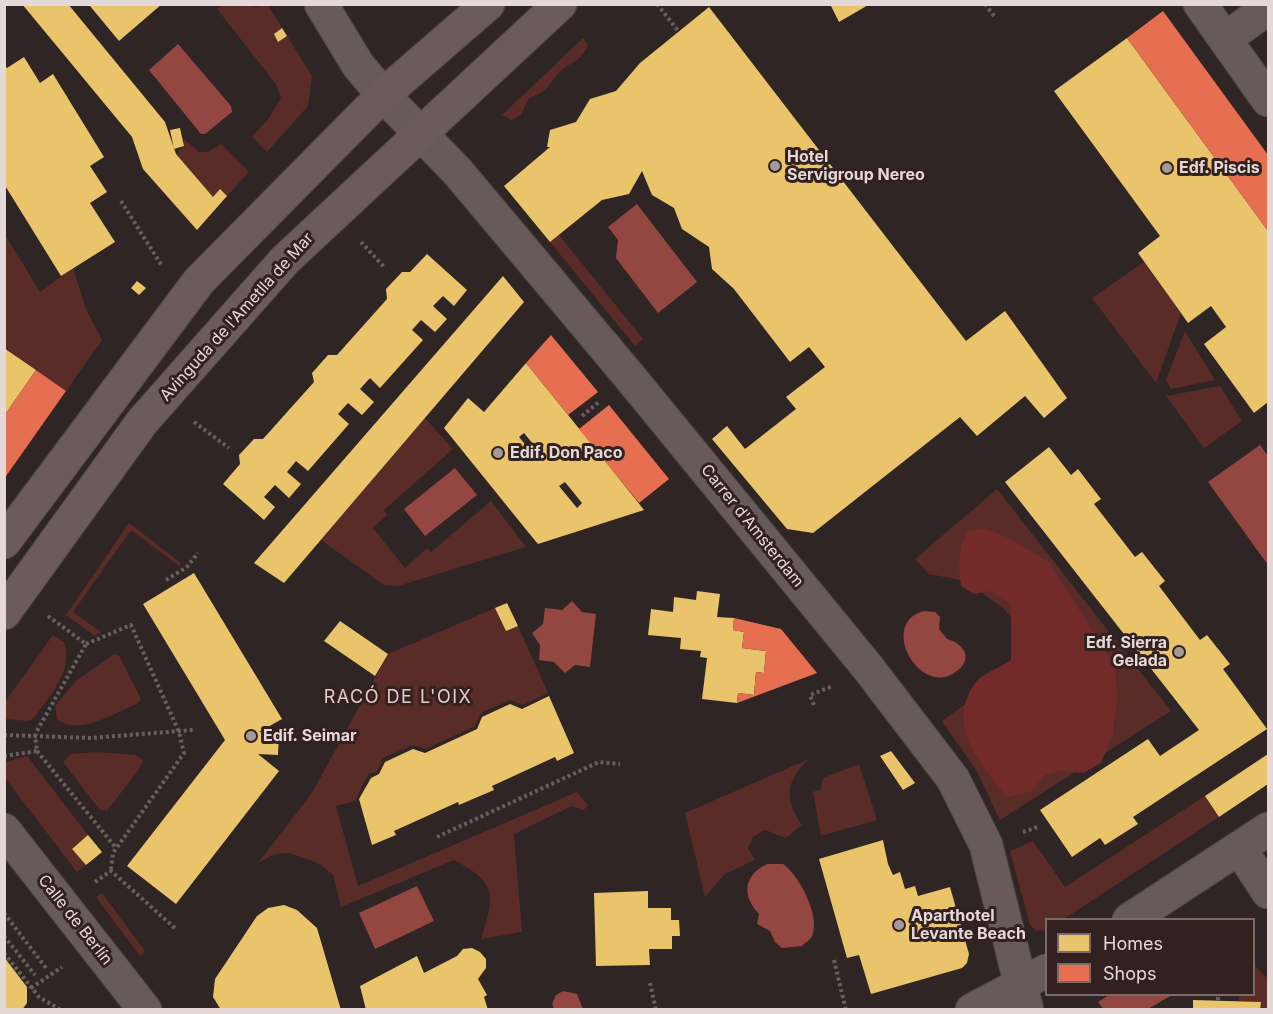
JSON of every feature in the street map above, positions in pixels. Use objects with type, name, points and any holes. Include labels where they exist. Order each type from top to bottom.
[{"type":"street","name":"Carrer d'Amsterdam","points":[[321,4],[358,65],[383,95],[457,171],[629,376],[869,669],[953,779],[986,845],[1032,989]]},
{"type":"street","points":[[4,542],[187,296],[209,270],[383,95],[488,4]]},
{"type":"street","name":"Avinguda de l'Ametlla de Mar","points":[[4,613],[142,422],[285,260],[419,133],[561,4]]},
{"type":"street","points":[[1200,4],[1269,100]]},
{"type":"street","points":[[1225,39],[1269,8]]},
{"type":"street","points":[[1132,918],[1269,829]]},
{"type":"street","name":"Calle de Berlín","points":[[4,830],[145,1010]]},
{"type":"street","points":[[1240,849],[1269,892]]},
{"type":"street","points":[[972,1010],[1032,989]]},
{"type":"path","points":[[657,4],[679,32]]},
{"type":"path","points":[[985,4],[994,16]]},
{"type":"path","points":[[122,201],[163,268],[187,296]]},
{"type":"path","points":[[166,580],[187,567],[198,553]]},
{"type":"path","points":[[59,624],[86,644]]},
{"type":"path","points":[[111,869],[112,853],[116,848],[184,753],[178,732],[131,625],[86,644],[35,736],[37,751],[116,848]]},
{"type":"path","points":[[4,735],[91,738],[193,730]]},
{"type":"path","points":[[4,756],[37,751]]},
{"type":"path","points":[[437,837],[599,762],[620,764]]},
{"type":"path","points":[[93,882],[111,872],[177,930]]},
{"type":"path","points":[[4,913],[46,968]]},
{"type":"path","points":[[4,936],[35,975]]},
{"type":"path","points":[[4,953],[39,997],[61,1010]]},
{"type":"path","points":[[834,960],[846,1010]]},
{"type":"path","points":[[650,983],[656,1010]]},
{"type":"shaded area","points":[[222,5],[252,5],[254,7],[268,5],[282,28],[274,34],[278,41],[287,36],[312,76],[308,106],[267,152],[252,137],[269,118],[281,98],[276,84],[217,9]]},
{"type":"shaded area","points":[[583,38],[588,45],[581,56],[562,70],[543,91],[529,98],[521,115],[512,120],[502,115]]},
{"type":"shaded area","points":[[178,44],[231,106],[232,112],[205,134],[201,134],[149,70]]},
{"type":"shaded area","points":[[183,138],[199,152],[208,152],[221,144],[249,172],[227,196],[220,190],[213,197],[176,154],[184,146]]},
{"type":"shaded area","points":[[637,204],[697,282],[658,313],[616,258],[618,240],[608,227]]},
{"type":"shaded area","points":[[4,233],[40,292],[73,268],[86,309],[102,340],[66,391],[5,348]]},
{"type":"shaded area","points":[[559,235],[643,339],[635,346],[550,242]]},
{"type":"shaded area","points":[[1144,262],[1181,313],[1156,383],[1092,298]]},
{"type":"shaded area","points":[[1185,331],[1215,380],[1171,389],[1166,380]]},
{"type":"shaded area","points":[[1220,386],[1242,421],[1204,448],[1166,396]]},
{"type":"shaded area","points":[[425,418],[453,449],[384,510],[387,515],[373,528],[405,568],[427,548],[431,552],[491,501],[526,547],[398,586],[384,585],[321,540]]},
{"type":"shaded area","points":[[1260,445],[1268,456],[1268,565],[1208,482]]},
{"type":"shaded area","points":[[455,468],[477,495],[425,536],[404,509]]},
{"type":"shaded area","points":[[997,489],[1171,711],[1000,820],[976,770],[942,721],[1021,664],[1021,630],[1004,609],[966,581],[929,574],[915,559]]},
{"type":"shaded area","points":[[129,523],[181,563],[179,566],[131,530],[73,612],[101,632],[95,636],[66,615]]},
{"type":"shaded area","points":[[984,528],[1009,538],[1049,562],[1115,667],[1117,697],[1113,733],[1101,763],[1083,773],[1059,771],[1045,775],[1030,792],[1007,797],[977,757],[969,743],[965,728],[964,713],[967,698],[976,682],[1011,660],[1011,604],[990,591],[974,594],[961,586],[959,571],[964,538],[967,531]]},
{"type":"shaded area","points":[[572,601],[582,612],[596,614],[590,667],[575,665],[565,673],[554,662],[539,660],[540,645],[532,633],[543,624],[545,608],[562,610]]},
{"type":"shaded area","points":[[495,608],[506,631],[518,626],[548,693],[523,705],[510,700],[481,713],[475,726],[426,749],[413,745],[383,758],[377,772],[368,774],[355,801],[336,806],[358,886],[577,792],[588,805],[584,810],[572,806],[514,834],[522,932],[481,939],[489,911],[489,891],[478,875],[454,860],[341,907],[333,875],[320,864],[290,853],[275,854],[258,863],[312,793],[388,654]]},
{"type":"shaded area","points":[[924,611],[935,612],[940,617],[939,629],[947,639],[962,647],[966,656],[957,671],[943,677],[930,676],[918,668],[909,656],[904,643],[904,630],[910,618]]},
{"type":"shaded area","points":[[53,635],[64,642],[66,652],[66,663],[59,682],[34,718],[28,721],[5,719],[5,702]]},
{"type":"shaded area","points":[[114,654],[119,656],[141,699],[137,704],[85,725],[75,726],[57,719],[55,706],[76,681]]},
{"type":"shaded area","points":[[96,752],[136,755],[143,760],[140,768],[107,811],[99,809],[63,762],[71,754]]},
{"type":"shaded area","points":[[27,756],[88,835],[72,849],[86,865],[77,872],[5,778],[5,762]]},
{"type":"shaded area","points":[[809,759],[795,775],[790,790],[792,807],[802,825],[786,838],[765,830],[753,837],[748,848],[755,860],[725,874],[705,897],[685,813]]},
{"type":"shaded area","points":[[859,764],[877,820],[821,836],[813,792],[821,789],[823,778]]},
{"type":"shaded area","points":[[1205,796],[1219,817],[1066,918],[1045,918],[1045,930],[1037,931],[1030,925],[1010,851],[1033,841],[1065,887]]},
{"type":"shaded area","points":[[767,864],[783,864],[796,877],[807,897],[814,918],[814,928],[811,937],[802,946],[782,948],[775,942],[770,931],[757,924],[759,914],[749,900],[748,886],[754,874]]},
{"type":"shaded area","points":[[417,886],[434,921],[375,949],[359,913]]},
{"type":"shaded area","points":[[102,893],[145,951],[140,956],[96,897]]},
{"type":"shaded area","points":[[1255,966],[1268,979],[1268,1009],[1260,1009],[1260,1002],[1239,1001],[1239,996],[1255,996]]},
{"type":"shaded area","points":[[563,991],[577,994],[583,1009],[554,1009],[552,1004],[556,995]]},
{"type":"shaded area","points":[[1107,996],[1170,996],[1148,1009],[1103,1009],[1098,1002]]},
{"type":"building: Homes","points":[[22,4],[68,4],[165,122],[176,154],[213,197],[220,189],[227,196],[197,230],[143,169],[132,137]]},
{"type":"building: Homes","points":[[92,4],[162,4],[119,41],[90,6]]},
{"type":"building: Homes","points":[[830,4],[870,4],[839,22]]},
{"type":"building: Homes","points":[[709,7],[966,341],[1005,311],[1067,398],[1044,418],[1025,396],[977,436],[960,417],[813,533],[787,529],[712,439],[727,426],[745,449],[796,409],[786,397],[825,367],[809,347],[790,362],[734,289],[712,269],[709,247],[682,229],[674,208],[652,195],[642,171],[629,194],[602,200],[550,242],[504,186],[550,147],[547,147],[550,130],[576,122],[590,99],[616,91],[640,63]]},
{"type":"building: Homes","points":[[282,28],[287,36],[278,42],[274,34]]},
{"type":"building: Homes","name":"Edf. Piscis","points":[[1127,38],[1268,231],[1268,402],[1254,413],[1204,344],[1226,327],[1211,306],[1188,323],[1138,253],[1160,236],[1054,91]]},
{"type":"building: Homes","points":[[24,57],[40,83],[53,74],[104,157],[90,166],[107,192],[90,203],[115,242],[61,276],[4,184],[4,64],[7,68]]},
{"type":"building: Homes","points":[[180,128],[184,146],[174,149],[170,130]]},
{"type":"building: Homes","points":[[427,254],[467,290],[454,306],[443,296],[433,306],[447,319],[435,332],[421,320],[412,330],[423,340],[380,388],[370,378],[360,389],[374,402],[362,415],[348,403],[338,414],[349,424],[308,471],[296,461],[287,472],[301,484],[289,498],[275,485],[264,497],[275,507],[264,520],[223,484],[240,464],[239,455],[254,439],[263,439],[314,382],[312,373],[328,355],[337,355],[387,299],[386,289],[402,272],[410,272]]},
{"type":"building: Homes","points":[[503,276],[524,302],[284,583],[254,563]]},
{"type":"building: Homes","points":[[137,281],[146,288],[139,295],[131,288]]},
{"type":"building: Homes","points":[[4,348],[36,370],[4,416]]},
{"type":"building: Homes","name":"Edif. Don Paco","points":[[526,363],[644,510],[538,544],[444,428],[468,398],[484,412]],"holes":[[[524,433],[542,455],[537,459],[519,437]],[[565,482],[582,503],[577,508],[559,486]]]},
{"type":"building: Homes","name":"Edf. Sierra Gelada","points":[[1049,447],[1071,475],[1078,469],[1101,499],[1094,504],[1135,557],[1142,552],[1165,581],[1159,586],[1200,640],[1207,635],[1230,664],[1223,669],[1267,729],[1133,817],[1138,824],[1105,845],[1100,838],[1072,857],[1040,810],[1148,739],[1160,756],[1199,730],[1005,482]]},
{"type":"building: Homes","name":"Edif. Seimar","points":[[194,573],[282,719],[259,732],[279,733],[278,755],[258,754],[279,771],[176,904],[127,866],[225,740],[143,604]]},
{"type":"building: Homes","points":[[697,591],[720,594],[717,617],[734,618],[733,630],[744,632],[742,648],[766,651],[764,673],[756,672],[754,695],[738,693],[737,703],[702,699],[707,658],[700,657],[701,651],[680,649],[681,638],[648,635],[651,609],[673,612],[674,597],[696,600]]},
{"type":"building: Homes","points":[[507,603],[518,626],[506,631],[495,608]]},
{"type":"building: Homes","points":[[340,621],[388,654],[375,676],[324,641]]},
{"type":"building: Homes","points":[[549,696],[574,753],[557,761],[555,757],[492,786],[494,790],[459,805],[458,802],[394,831],[396,835],[372,845],[359,799],[371,778],[379,774],[385,762],[413,749],[425,753],[477,729],[482,717],[510,704],[522,709]]},
{"type":"building: Homes","points":[[891,751],[915,783],[903,790],[880,756]]},
{"type":"building: Homes","points":[[1268,754],[1268,784],[1219,817],[1205,796]]},
{"type":"building: Homes","points":[[88,835],[102,852],[86,865],[72,849]]},
{"type":"building: Homes","name":"Aparthotel Levante Beach","points":[[883,840],[888,864],[893,875],[900,872],[905,889],[915,886],[918,896],[950,887],[969,954],[967,963],[962,968],[871,994],[859,955],[847,958],[819,859]]},
{"type":"building: Homes","points":[[648,891],[648,908],[671,908],[671,920],[679,920],[680,936],[672,936],[672,949],[649,949],[650,965],[596,966],[594,893]]},
{"type":"building: Homes","points":[[284,905],[297,910],[317,928],[341,1010],[221,1010],[213,997],[215,979],[257,916],[268,908]]},
{"type":"building: Homes","points":[[472,948],[486,959],[486,968],[478,979],[487,995],[484,997],[488,1010],[366,1010],[360,986],[417,956],[424,973],[457,956],[463,949]]},
{"type":"building: Homes","points":[[4,957],[27,987],[27,1003],[22,1010],[4,1010]]},
{"type":"building: Homes","points":[[1193,1000],[1261,1002],[1260,1010],[1193,1010]]},
{"type":"building: Shops","points":[[1163,11],[1268,155],[1268,231],[1127,38]]},
{"type":"building: Shops","points":[[551,335],[598,392],[568,415],[526,363]]},
{"type":"building: Shops","points":[[36,370],[66,391],[4,479],[4,416]]},
{"type":"building: Shops","points":[[609,405],[669,479],[639,503],[579,429]]},
{"type":"building: Shops","points":[[734,618],[781,629],[817,673],[737,703],[738,693],[754,695],[756,672],[764,673],[766,651],[742,648],[744,632],[733,630]]},
{"type":"place","name":"Hotel Servigroup Nereo","points":[[775,166]]},
{"type":"place","name":"Edf. Piscis","points":[[1167,168]]},
{"type":"place","name":"Edif. Don Paco","points":[[498,453]]},
{"type":"place","name":"Edf. Sierra Gelada","points":[[1179,652]]},
{"type":"place","name":"Edif. Seimar","points":[[251,736]]},
{"type":"place","name":"Aparthotel Levante Beach","points":[[899,925]]},
{"type":"district","name":"RACÓ DE L'OIX","points":[[398,698]]}]
